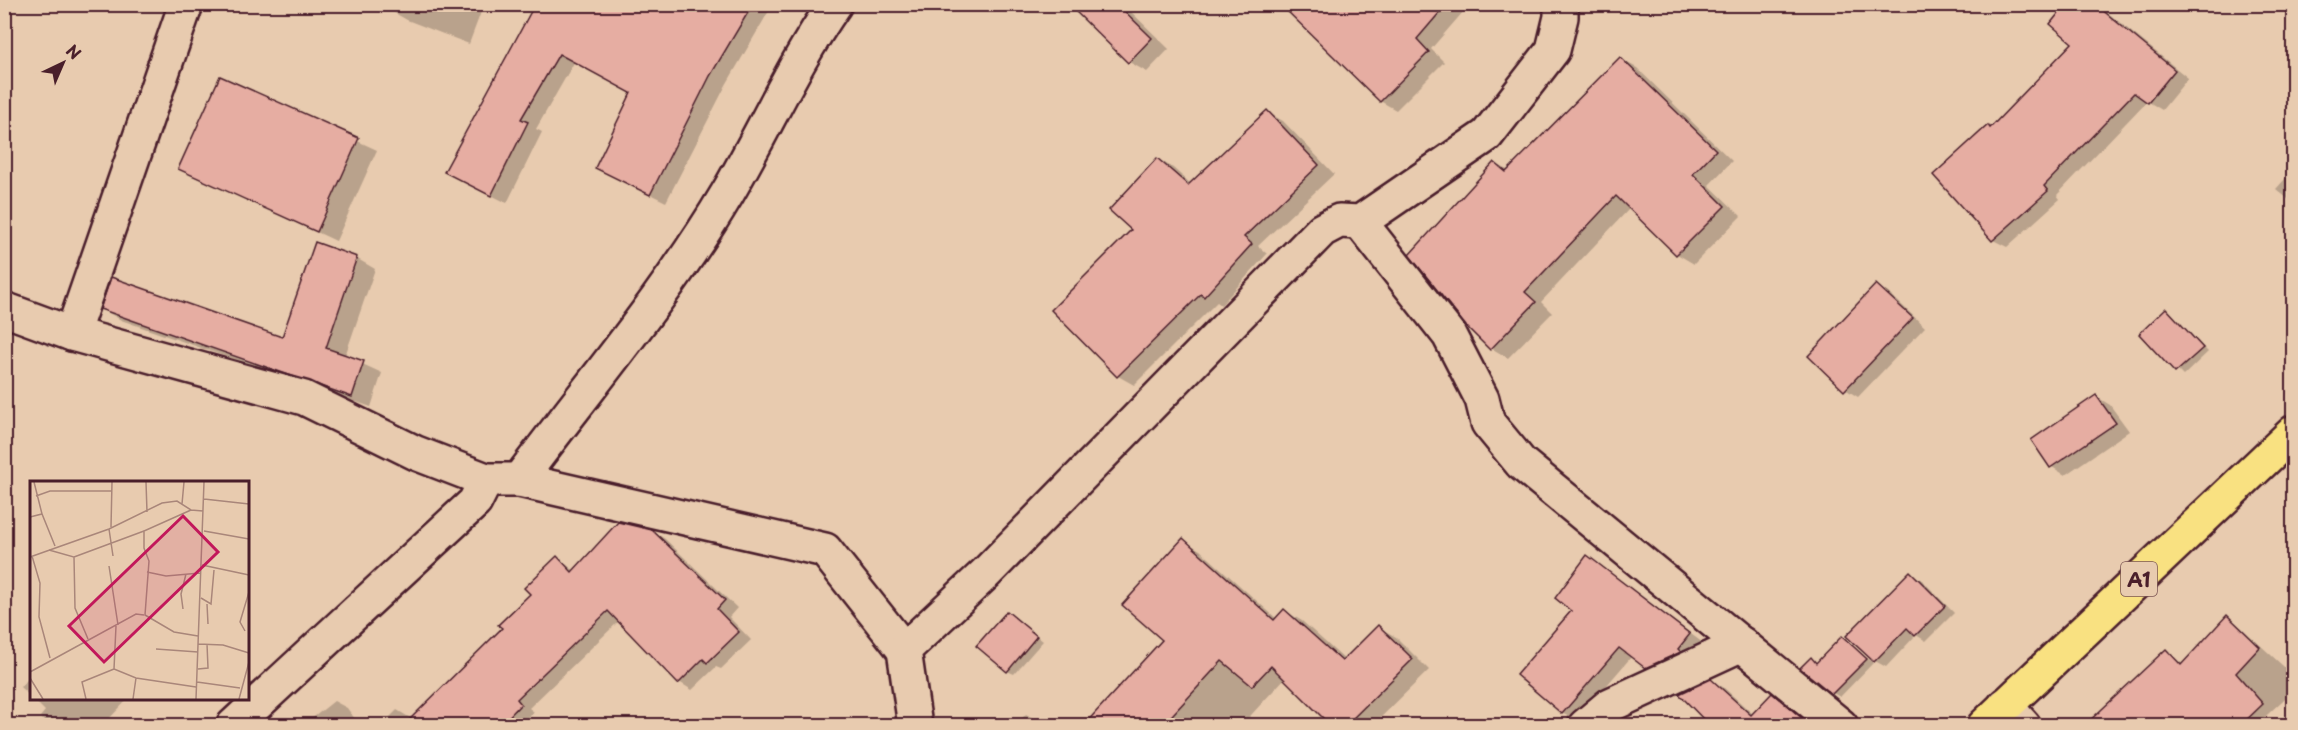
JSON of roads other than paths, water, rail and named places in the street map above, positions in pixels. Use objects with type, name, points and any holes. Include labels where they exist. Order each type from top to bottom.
[{"type":"highway","name":"A1","points":[[2004,719],[2294,432]]},
{"type":"street","points":[[72,334],[186,4]]},
{"type":"street","points":[[519,480],[688,255],[727,193],[812,37],[835,4]]},
{"type":"street","points":[[904,650],[986,573],[1322,230],[1339,221],[1360,222],[1487,135],[1553,50],[1561,17],[1561,4]]},
{"type":"street","points":[[1360,222],[1449,335],[1482,399],[1488,423],[1521,463],[1841,726]]},
{"type":"street","points":[[4,309],[72,334],[304,398],[416,453],[486,480],[519,480],[825,550],[904,650],[915,726]]},
{"type":"street","points":[[234,726],[475,502],[486,480]]},
{"type":"street","points":[[1585,726],[1610,705],[1742,644]]}]
